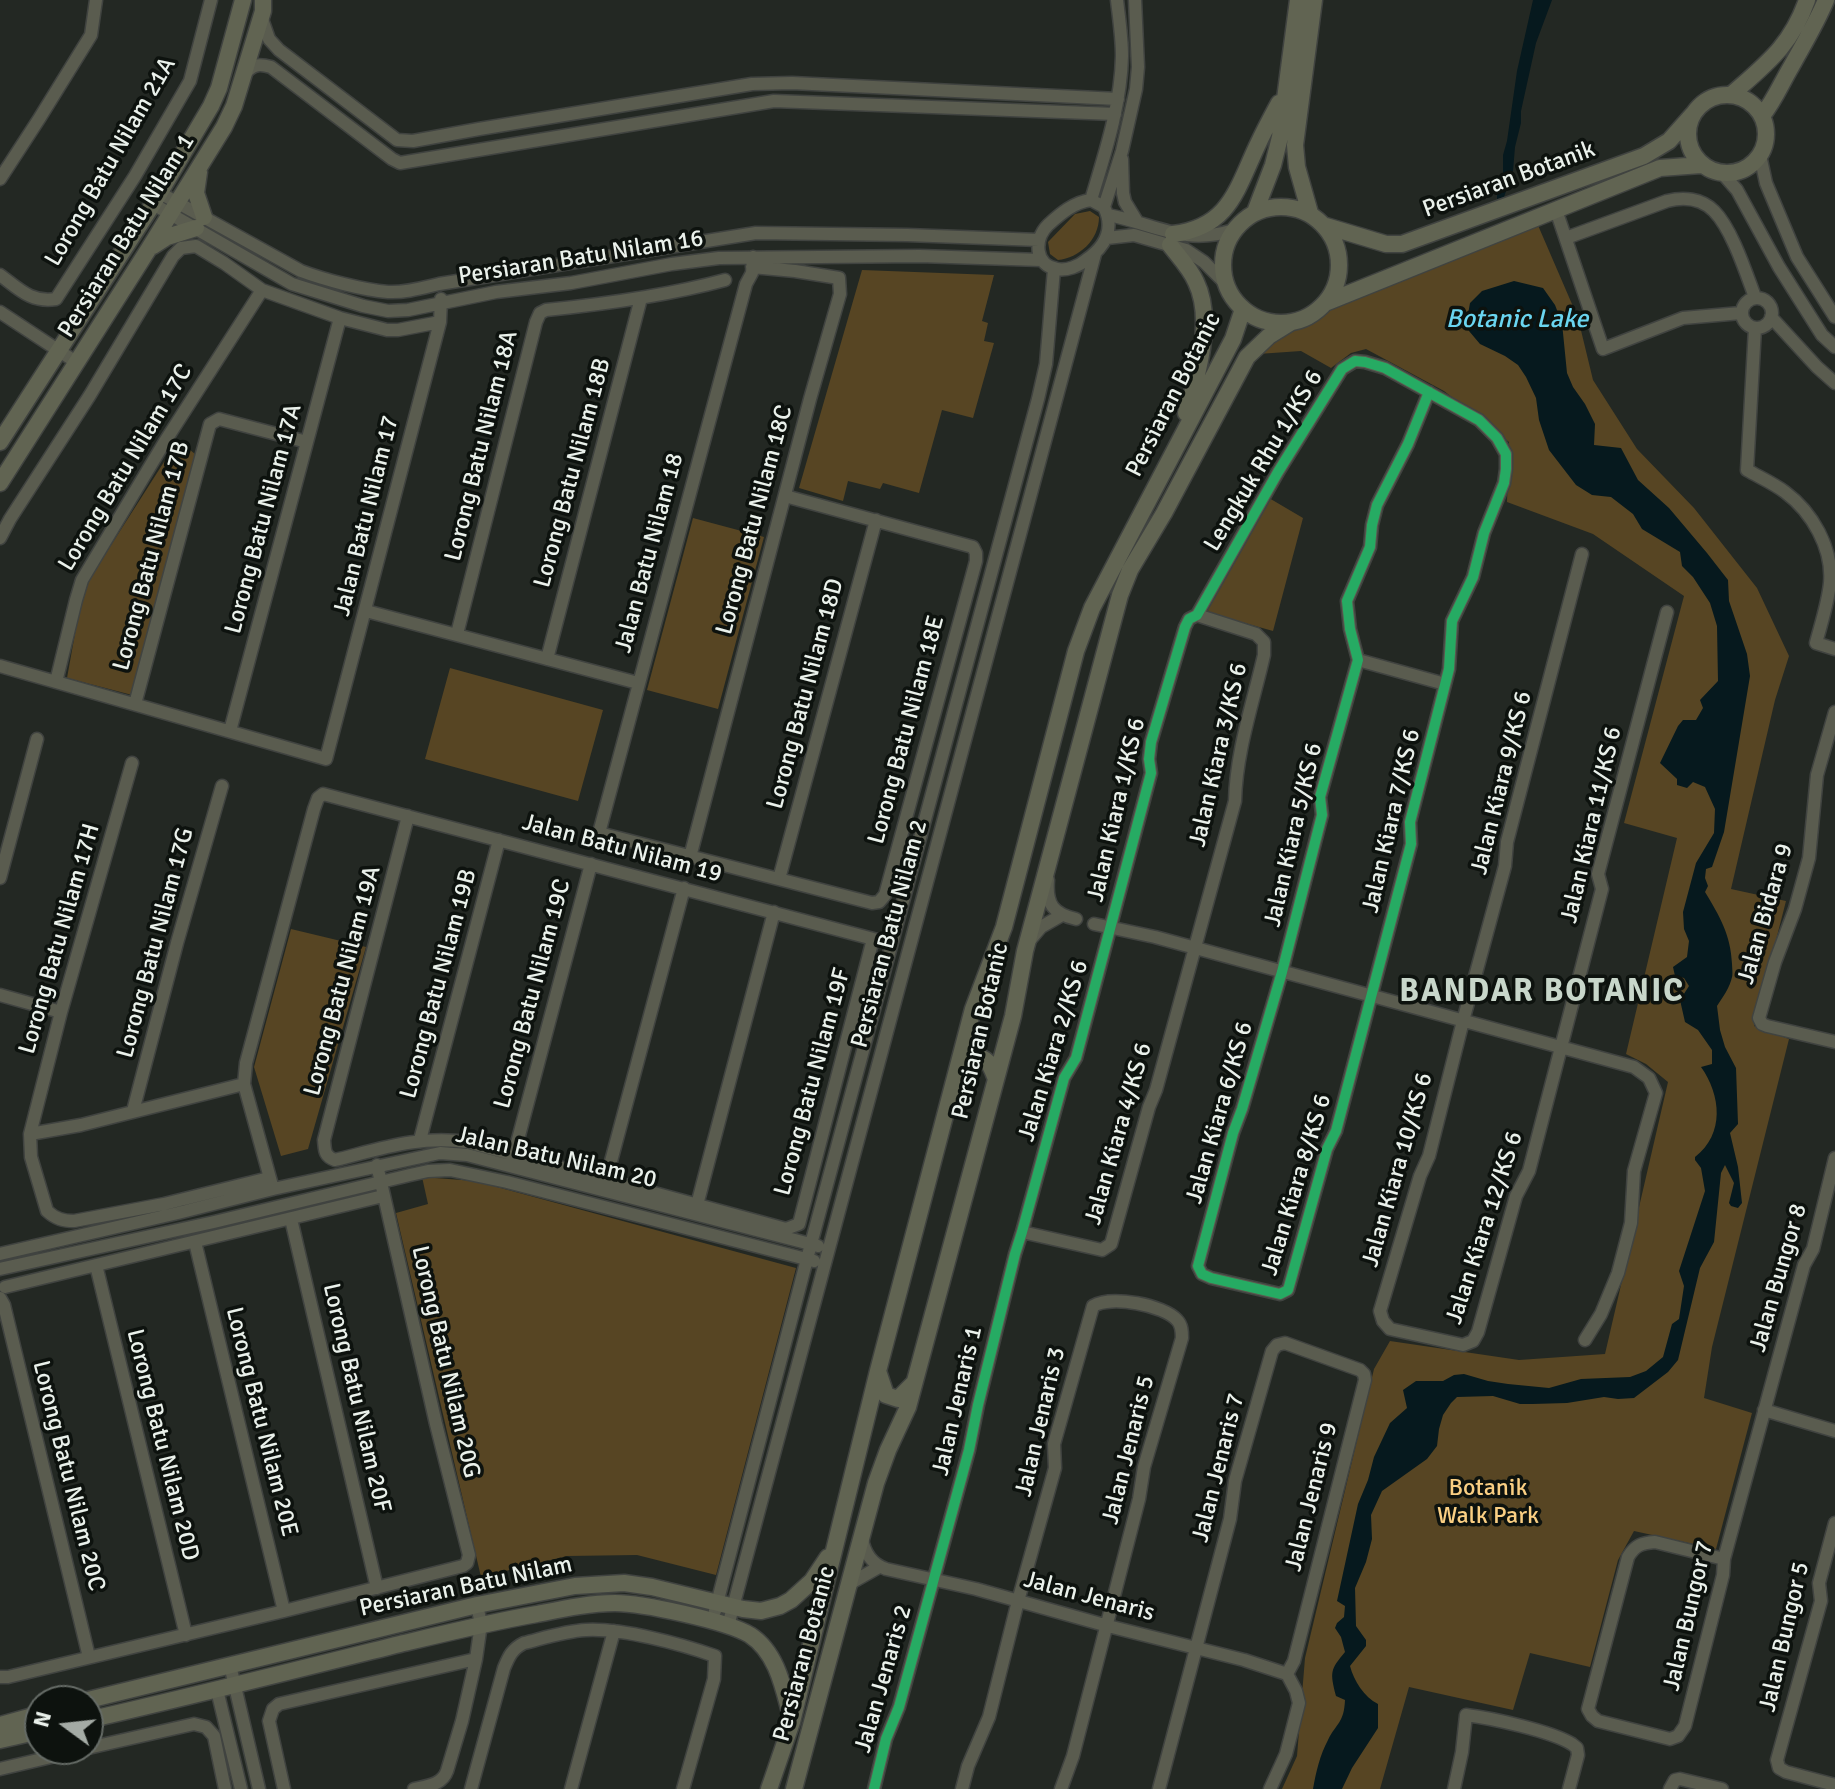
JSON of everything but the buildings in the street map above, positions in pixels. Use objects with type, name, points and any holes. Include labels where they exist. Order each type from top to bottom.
[{"type":"main road","name":"Persiaran Batu Nilam 1","points":[[0,442],[211,106],[219,88],[243,0]]},
{"type":"main road","points":[[1255,212],[1280,137],[1298,0]]},
{"type":"main road","points":[[1310,213],[1297,167],[1295,145],[1314,0]]},
{"type":"main road","points":[[1731,95],[1788,39],[1799,22],[1807,0]]},
{"type":"main road","points":[[1762,116],[1773,102],[1826,0]]},
{"type":"main road","name":"Persiaran Batu Nilam 1","points":[[0,483],[148,250],[234,106],[263,6]]},
{"type":"main road","points":[[1174,448],[1197,372],[1204,308],[1197,284],[1171,240],[1212,221],[1235,195],[1285,93]]},
{"type":"main road","points":[[1720,95],[1743,98],[1754,105],[1765,126],[1766,136],[1760,155],[1738,173],[1723,174],[1701,165],[1689,146],[1687,135],[1693,114],[1700,105],[1720,95]]},
{"type":"main road","name":"Persiaran Botanik","points":[[1326,226],[1386,244],[1402,244],[1644,156],[1669,141],[1693,114]]},
{"type":"main road","name":"Persiaran Botanik","points":[[1325,303],[1660,168],[1701,165]]},
{"type":"main road","points":[[148,250],[167,237],[200,222],[196,193],[199,166]]},
{"type":"main road","points":[[1273,206],[1292,207],[1310,213],[1326,226],[1334,240],[1339,256],[1339,273],[1334,289],[1325,303],[1309,316],[1290,323],[1273,323],[1243,309],[1229,293],[1223,269],[1227,242],[1243,220],[1255,212],[1273,206]]},
{"type":"main road","name":"Persiaran Botanic","points":[[769,1789],[792,1722],[878,1371],[973,1009],[1004,927],[1083,632],[1104,582],[1233,339],[1243,309]]},
{"type":"main road","name":"Persiaran Botanic","points":[[794,1789],[876,1483],[908,1407],[1013,1016],[1025,951],[1120,595],[1130,570],[1247,357],[1269,336],[1290,323]]},
{"type":"main road","points":[[958,1071],[975,1057],[982,1057],[989,1061],[996,1079]]},
{"type":"main road","points":[[878,1371],[886,1395],[892,1398],[898,1399],[914,1382]]},
{"type":"main road","name":"Persiaran Batu Nilam","points":[[104,1696],[477,1605],[575,1586],[624,1583],[761,1611],[791,1600],[812,1581],[835,1546]]},
{"type":"main road","name":"Persiaran Batu Nilam","points":[[104,1716],[481,1624],[565,1608],[616,1603],[652,1608],[749,1634],[766,1650],[781,1682],[792,1722]]},
{"type":"main road","points":[[0,1725],[24,1718]]},
{"type":"main road","points":[[0,1740],[24,1735]]},
{"type":"street","points":[[0,179],[91,35],[96,0]]},
{"type":"street","name":"Lorong Batu Nilam 21A","points":[[0,275],[32,298],[44,301],[56,299],[135,176],[190,81],[211,0]]},
{"type":"street","points":[[1091,200],[1118,99],[1122,54],[1117,0]]},
{"type":"street","points":[[1135,0],[1136,89],[1106,211],[1109,224],[1107,238],[1095,254],[1080,265],[1062,269],[1054,269],[1041,260],[1037,251],[1046,228],[1070,208],[1091,200],[1106,211],[1136,220],[1197,256],[1225,283]]},
{"type":"street","points":[[263,6],[265,31],[279,50],[397,140],[403,141],[752,84],[792,83],[1118,99]]},
{"type":"street","points":[[243,75],[259,63],[271,67],[400,163],[774,101],[1115,114]]},
{"type":"street","points":[[791,101],[792,83]]},
{"type":"street","points":[[971,108],[972,92]]},
{"type":"street","points":[[1081,113],[1096,119],[1105,130],[1108,142]]},
{"type":"street","points":[[1122,151],[1123,193],[1136,220]]},
{"type":"street","points":[[1760,155],[1766,183],[1797,257],[1835,317]]},
{"type":"street","points":[[1723,174],[1737,190],[1779,267],[1822,335],[1835,347]]},
{"type":"street","name":"Persiaran Batu Nilam 16","points":[[156,198],[301,271],[389,292],[756,233],[1039,240]]},
{"type":"street","points":[[1566,238],[1667,201],[1692,199],[1714,210],[1721,220],[1738,251],[1755,297]]},
{"type":"street","points":[[1556,210],[1603,349],[1683,318],[1741,313]]},
{"type":"street","name":"Persiaran Batu Nilam 16","points":[[200,222],[292,284],[388,311],[672,264],[920,256],[1041,260]]},
{"type":"street","points":[[1107,238],[1134,235],[1171,240],[1234,230]]},
{"type":"street","points":[[0,538],[173,256],[181,248],[196,246],[262,290],[340,318],[387,330],[440,322]]},
{"type":"street","name":"Persiaran Batu Nilam 2","points":[[724,1605],[824,1264],[1095,254]]},
{"type":"street","name":"Jalan Batu Nilam 18","points":[[690,857],[599,833],[750,260]]},
{"type":"street","name":"Lorong Batu Nilam 18C","points":[[690,857],[840,294],[839,278],[750,260]]},
{"type":"street","name":"Persiaran Batu Nilam 2","points":[[720,1624],[807,1259],[1046,364],[1054,269]]},
{"type":"street","name":"Lorong Batu Nilam 18A","points":[[457,634],[540,313],[692,289],[725,280]]},
{"type":"street","name":"Jalan Batu Nilam 17","points":[[230,731],[326,759],[440,322],[442,304],[439,284]]},
{"type":"street","name":"Lorong Batu Nilam 17C","points":[[56,682],[82,580],[164,443],[262,290]]},
{"type":"street","points":[[1755,297],[1770,304],[1771,317],[1763,327],[1755,328],[1745,322],[1741,313],[1744,304],[1755,297]]},
{"type":"street","name":"Lorong Batu Nilam 18B","points":[[547,659],[641,298]]},
{"type":"street","points":[[0,312],[76,362]]},
{"type":"street","points":[[1771,317],[1835,383]]},
{"type":"street","name":"Lorong Batu Nilam 17A","points":[[230,731],[340,318]]},
{"type":"street","points":[[1755,328],[1747,470],[1786,493],[1812,519],[1822,536],[1830,580],[1816,643],[1835,649]]},
{"type":"street","name":"Lengkuk Rhu 1/KS 6","points":[[1197,615],[1278,472],[1342,369],[1355,361],[1365,362],[1385,368],[1479,420],[1497,438],[1506,454],[1504,483],[1484,533],[1473,577],[1452,621],[1451,655]]},
{"type":"street","points":[[1429,392],[1408,444],[1377,505],[1370,547],[1347,601],[1358,660],[1445,684]]},
{"type":"street","name":"Lorong Batu Nilam 17B","points":[[135,704],[210,424],[219,419],[307,442]]},
{"type":"street","points":[[785,496],[876,520]]},
{"type":"street","name":"Lorong Batu Nilam 18E","points":[[779,879],[872,903],[879,902],[885,895],[976,561],[973,547],[876,520]]},
{"type":"street","name":"Lorong Batu Nilam 18D","points":[[779,879],[876,520]]},
{"type":"street","points":[[1006,521],[1022,526]]},
{"type":"street","name":"Jalan Kiara 9/KS 6","points":[[1463,1021],[1505,866],[1507,842],[1582,554]]},
{"type":"street","points":[[366,611],[638,683]]},
{"type":"street","name":"Jalan Kiara 11/KS 6","points":[[1560,1047],[1602,889],[1598,874],[1667,612]]},
{"type":"street","name":"Jalan Kiara 1/KS 6","points":[[1111,928],[1151,773],[1151,742],[1185,627],[1189,619],[1197,615]]},
{"type":"street","name":"Jalan Kiara 3/KS 6","points":[[1194,948],[1235,801],[1235,780],[1265,648],[1264,642],[1256,634],[1197,615]]},
{"type":"street","name":"Jalan Kiara 7/KS 6","points":[[1371,996],[1411,844],[1410,822],[1451,655]]},
{"type":"street","name":"Jalan Kiara 5/KS 6","points":[[1282,972],[1322,815],[1320,797],[1358,660]]},
{"type":"street","points":[[0,666],[230,731]]},
{"type":"street","name":"Jalan Bidara 9","points":[[1835,712],[1817,775],[1809,858],[1759,1018],[1767,1026],[1835,1042]]},
{"type":"street","points":[[0,878],[37,739]]},
{"type":"street","name":"Lorong Batu Nilam 17H","points":[[132,763],[61,1012],[30,1134],[31,1157],[47,1211],[64,1221],[74,1221],[271,1183]]},
{"type":"street","name":"Lorong Batu Nilam 17G","points":[[133,1111],[222,786]]},
{"type":"street","name":"Jalan Batu Nilam 19","points":[[244,1084],[246,1063],[283,920],[314,809],[323,794],[909,948]]},
{"type":"street","name":"Lorong Batu Nilam 19A","points":[[408,816],[324,1140],[325,1153],[335,1160],[420,1140]]},
{"type":"street","name":"Lorong Batu Nilam 19B","points":[[420,1140],[499,840]]},
{"type":"street","points":[[690,857],[779,879]]},
{"type":"street","points":[[1049,860],[1047,886],[1050,903],[1062,915],[1076,919]]},
{"type":"street","name":"Lorong Batu Nilam 19C","points":[[507,1182],[591,864]]},
{"type":"street","points":[[606,1180],[684,888]]},
{"type":"street","points":[[420,1140],[456,1140],[512,1160],[606,1180],[697,1205],[774,912]]},
{"type":"street","points":[[1025,951],[1041,927],[1062,915]]},
{"type":"street","points":[[1094,924],[1155,937],[1634,1067],[1649,1078],[1656,1093],[1634,1171],[1631,1223],[1618,1273],[1601,1314],[1585,1340]]},
{"type":"street","name":"Jalan Kiara 2/KS 6","points":[[1022,1232],[1064,1078],[1076,1058],[1111,928]]},
{"type":"street","name":"Lorong Batu Nilam 19F","points":[[697,1205],[786,1229],[799,1224],[873,939]]},
{"type":"street","name":"Jalan Kiara 4/KS 6","points":[[1022,1232],[1102,1250],[1111,1244],[1194,948]]},
{"type":"street","name":"Jalan Kiara 6/KS 6","points":[[1198,1266],[1233,1133],[1282,972]]},
{"type":"street","points":[[0,995],[61,1012]]},
{"type":"street","name":"Jalan Kiara 8/KS 6","points":[[1198,1266],[1202,1274],[1211,1278],[1280,1294],[1288,1290],[1327,1149],[1336,1131],[1371,996]]},
{"type":"street","name":"Jalan Kiara 10/KS 6","points":[[1390,1329],[1380,1311],[1420,1176],[1429,1156],[1463,1021]]},
{"type":"street","name":"Jalan Kiara 12/KS 6","points":[[1390,1329],[1463,1345],[1473,1341],[1516,1196],[1529,1171],[1560,1047]]},
{"type":"street","points":[[30,1134],[81,1125],[244,1084],[271,1183]]},
{"type":"street","name":"Jalan Batu Nilam 20","points":[[0,1254],[178,1213],[271,1183],[440,1153],[512,1160],[828,1249]]},
{"type":"street","name":"Jalan Bungor 8","points":[[1764,1410],[1804,1265],[1813,1249],[1835,1158]]},
{"type":"street","name":"Lorong Batu Nilam 20G","points":[[377,1165],[469,1555],[463,1566],[377,1588]]},
{"type":"street","name":"Jalan Batu Nilam 20","points":[[2,1266],[214,1222],[428,1171],[450,1170],[824,1264]]},
{"type":"street","points":[[3,1297],[96,1265],[383,1196]]},
{"type":"street","name":"Jalan Batu Nilam 20","points":[[178,1213],[187,1217],[214,1211],[214,1222]]},
{"type":"street","name":"Lorong Batu Nilam 20F","points":[[291,1219],[377,1588]]},
{"type":"street","name":"Jalan Jenaris 1","points":[[933,1580],[969,1450],[1022,1232]]},
{"type":"street","name":"Lorong Batu Nilam 20E","points":[[195,1242],[284,1611]]},
{"type":"street","points":[[2,1266],[29,1255],[47,1243]]},
{"type":"street","name":"Lorong Batu Nilam 20D","points":[[96,1265],[186,1635]]},
{"type":"street","name":"Lorong Batu Nilam 20C","points":[[2,1266],[3,1297],[89,1657]]},
{"type":"street","name":"Jalan Jenaris 3","points":[[1018,1601],[1055,1468],[1054,1444],[1093,1306],[1101,1301],[1118,1300],[1146,1305]]},
{"type":"street","name":"Jalan Jenaris 5","points":[[1108,1626],[1144,1467],[1182,1338],[1178,1321],[1146,1305]]},
{"type":"street","name":"Jalan Jenaris 7","points":[[1159,1789],[1230,1519],[1235,1481],[1272,1351],[1277,1345],[1285,1343],[1322,1355]]},
{"type":"street","name":"Jalan Jenaris 9","points":[[1287,1674],[1294,1661],[1365,1380],[1360,1370],[1322,1355]]},
{"type":"street","points":[[1764,1410],[1835,1431]]},
{"type":"street","name":"Jalan Bungor 7","points":[[1724,1559],[1655,1542],[1635,1547],[1628,1557],[1588,1709],[1598,1721],[1670,1739],[1678,1736],[1685,1726],[1723,1575],[1724,1559],[1764,1410]]},
{"type":"street","name":"Jalan Bungor 5","points":[[1835,1523],[1819,1583],[1821,1601],[1777,1760],[1779,1768],[1786,1772],[1835,1785]]},
{"type":"street","points":[[849,1584],[879,1567],[865,1549],[862,1535]]},
{"type":"street","name":"Jalan Jenaris","points":[[879,1567],[1287,1674]]},
{"type":"street","name":"Jalan Jenaris 2","points":[[874,1789],[933,1580]]},
{"type":"street","points":[[0,1677],[377,1588]]},
{"type":"street","points":[[962,1789],[968,1766],[989,1717],[1018,1601]]},
{"type":"street","points":[[414,1789],[444,1779],[462,1721],[476,1659],[481,1624],[477,1605]]},
{"type":"street","points":[[1061,1789],[1108,1626]]},
{"type":"street","points":[[471,1789],[509,1654],[524,1643],[586,1630],[614,1631],[715,1656],[714,1679],[683,1789]]},
{"type":"street","points":[[571,1789],[614,1631]]},
{"type":"street","points":[[284,1789],[269,1721],[273,1709],[279,1704],[476,1659]]},
{"type":"street","points":[[230,1665],[259,1789]]},
{"type":"street","points":[[1270,1789],[1286,1754],[1299,1703],[1287,1674]]},
{"type":"street","points":[[217,1690],[241,1789]]},
{"type":"street","points":[[1454,1789],[1466,1715],[1566,1740],[1577,1748],[1578,1755],[1569,1789]]},
{"type":"street","points":[[104,1745],[194,1724],[206,1727],[214,1736],[225,1789]]},
{"type":"street","points":[[0,1769],[24,1763]]},
{"type":"street","points":[[1670,1789],[1675,1780],[1680,1779],[1718,1788]]},
{"type":"green space","points":[[1090,211],[1099,217],[1092,240],[1080,252],[1066,259],[1058,260],[1050,254],[1048,242],[1075,214]]},
{"type":"green space","name":"Botanik Walk Park","points":[[1537,223],[1578,318],[1593,380],[1637,449],[1694,508],[1757,588],[1789,656],[1775,700],[1731,889],[1786,901],[1754,1026],[1789,1039],[1712,1347],[1704,1398],[1752,1413],[1716,1549],[1634,1531],[1618,1560],[1590,1667],[1530,1653],[1513,1710],[1409,1687],[1380,1789],[1282,1789],[1297,1756],[1305,1658],[1374,1369],[1390,1341],[1519,1360],[1605,1354],[1668,1082],[1646,1064],[1626,1054],[1677,838],[1624,823],[1684,596],[1593,534],[1507,502],[1509,442],[1444,391],[1366,349],[1351,353],[1331,368],[1301,351],[1258,354],[1290,325]]},
{"type":"green space","points":[[862,270],[994,275],[982,321],[988,323],[984,341],[994,343],[973,418],[942,410],[919,493],[883,483],[880,489],[848,481],[843,501],[799,488]]},
{"type":"green space","points":[[178,440],[195,454],[132,695],[67,678],[83,589]]},
{"type":"green space","points":[[1269,498],[1303,518],[1273,631],[1209,613],[1206,604]]},
{"type":"green space","points":[[693,518],[764,537],[718,709],[647,690]]},
{"type":"green space","points":[[450,668],[603,710],[578,801],[425,759]]},
{"type":"green space","points":[[291,929],[366,947],[308,1149],[281,1156],[254,1067]]},
{"type":"green space","points":[[422,1177],[475,1181],[796,1268],[716,1575],[637,1555],[567,1556],[481,1577],[396,1213],[428,1204]]},
{"type":"water","points":[[1533,0],[1552,0],[1536,43],[1521,111],[1513,171],[1504,197],[1497,199],[1517,71]]},
{"type":"water","name":"Botanic Lake","points":[[1514,281],[1543,288],[1555,305],[1562,323],[1567,373],[1595,424],[1594,445],[1621,448],[1638,480],[1669,508],[1728,580],[1729,601],[1747,654],[1750,676],[1724,832],[1712,867],[1706,869],[1705,878],[1708,886],[1705,892],[1723,926],[1731,954],[1731,981],[1717,1006],[1725,1047],[1736,1068],[1738,1124],[1730,1133],[1742,1203],[1738,1208],[1729,1203],[1734,1183],[1725,1165],[1721,1173],[1714,1242],[1700,1268],[1678,1360],[1668,1372],[1634,1398],[1604,1397],[1567,1403],[1520,1404],[1493,1396],[1457,1397],[1443,1415],[1437,1446],[1427,1459],[1382,1491],[1371,1515],[1372,1539],[1355,1588],[1356,1626],[1366,1640],[1366,1646],[1350,1666],[1360,1688],[1378,1704],[1378,1728],[1342,1789],[1313,1789],[1323,1752],[1342,1718],[1344,1708],[1345,1700],[1336,1696],[1333,1682],[1334,1668],[1345,1652],[1335,1628],[1344,1617],[1345,1606],[1337,1601],[1358,1504],[1390,1423],[1407,1408],[1403,1390],[1416,1381],[1443,1381],[1464,1374],[1488,1381],[1549,1388],[1581,1379],[1630,1377],[1646,1371],[1663,1357],[1672,1324],[1679,1319],[1684,1286],[1679,1271],[1705,1191],[1701,1168],[1695,1157],[1711,1137],[1717,1114],[1713,1090],[1701,1067],[1712,1064],[1712,1050],[1698,1030],[1685,1022],[1680,1000],[1689,986],[1684,978],[1675,976],[1673,967],[1687,957],[1689,941],[1684,929],[1683,912],[1696,863],[1714,833],[1715,809],[1705,787],[1693,782],[1687,788],[1677,785],[1677,779],[1660,763],[1678,726],[1683,720],[1696,720],[1703,708],[1700,700],[1718,681],[1717,626],[1710,603],[1682,566],[1680,552],[1642,529],[1633,514],[1611,497],[1592,495],[1576,485],[1549,450],[1539,420],[1536,398],[1518,365],[1480,344],[1469,331],[1470,303],[1482,291]]},
{"type":"cycle path","points":[[874,1789],[969,1450],[1015,1254],[1064,1078],[1076,1058],[1151,773],[1151,742],[1185,627],[1189,619],[1197,615],[1278,472],[1342,369],[1355,361],[1385,368],[1479,420],[1497,438],[1506,454],[1506,469],[1473,577],[1452,621],[1449,669],[1410,822],[1411,844],[1336,1131],[1327,1149],[1288,1290],[1280,1294],[1211,1278],[1202,1274],[1198,1266],[1233,1133],[1282,972],[1322,815],[1320,797],[1358,660],[1347,601],[1370,547],[1377,505],[1408,444],[1429,392]]},
{"type":"district","name":"BANDAR BOTANIC","points":[[1542,993]]}]
